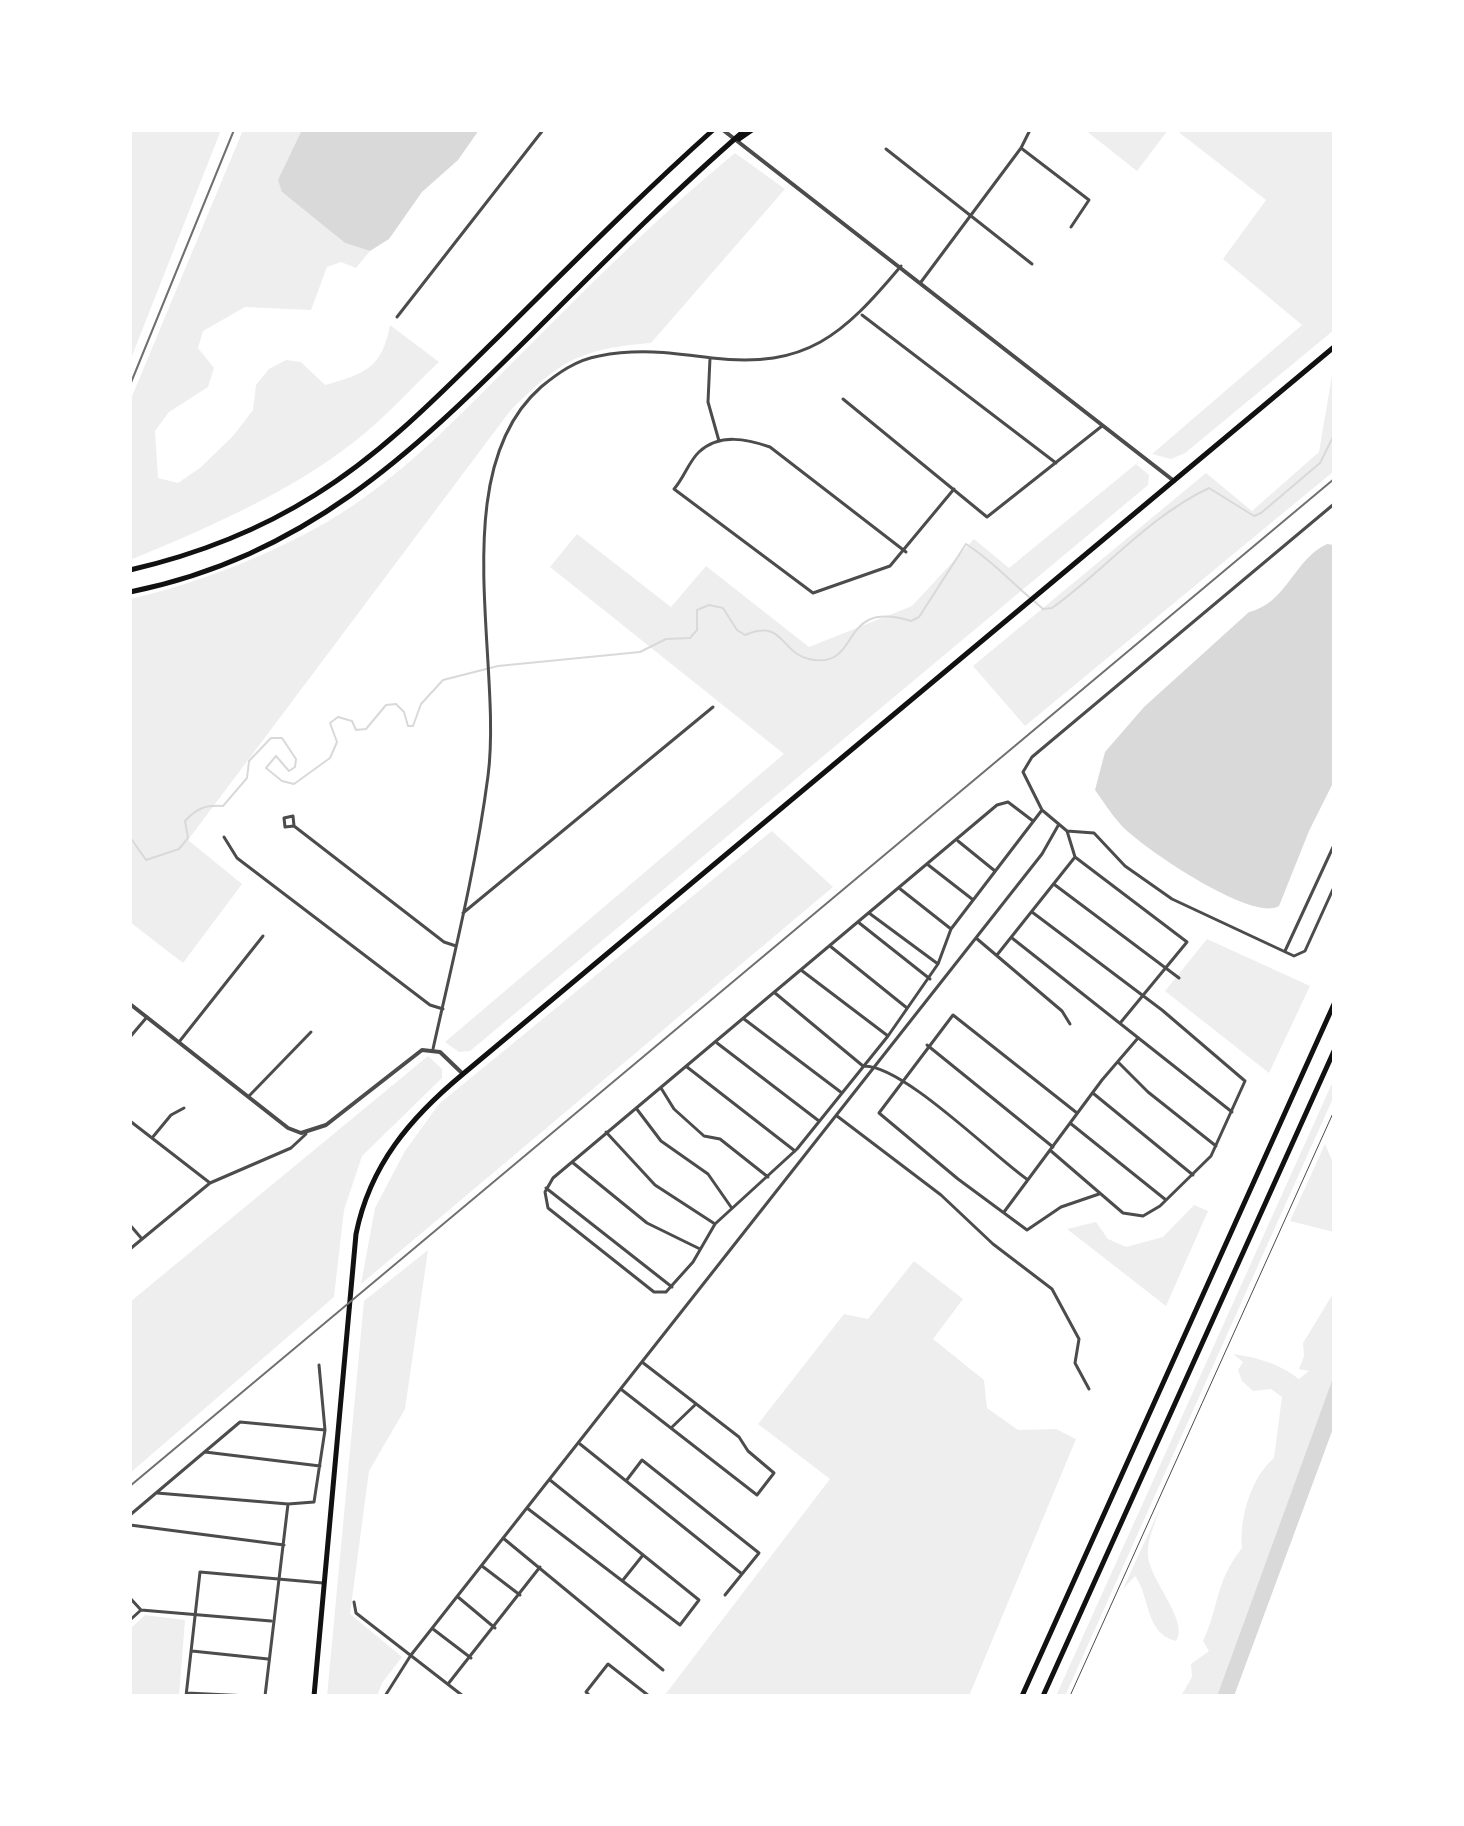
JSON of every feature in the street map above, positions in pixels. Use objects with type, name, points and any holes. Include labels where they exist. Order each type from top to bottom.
[{"type":"main road","points":[[130,570],[240,535],[345,476],[414,419],[645,191],[713,130]]},
{"type":"main road","points":[[130,592],[179,580],[254,551],[292,533],[359,492],[430,434],[706,164],[745,130]]},
{"type":"main road","points":[[706,164],[752,130]]},
{"type":"main road","points":[[314,1696],[354,1255],[361,1211],[385,1157],[423,1109],[463,1074],[1334,347]]},
{"type":"main road","points":[[1022,1696],[1334,1004]]},
{"type":"main road","points":[[1043,1696],[1334,1051]]},
{"type":"street","points":[[397,317],[543,130]]},
{"type":"street","points":[[723,130],[1174,481]]},
{"type":"street","points":[[921,282],[1021,148],[1030,130]]},
{"type":"street","points":[[1021,148],[1089,200],[1071,227]]},
{"type":"street","points":[[886,149],[1032,264]]},
{"type":"street","points":[[433,1049],[489,774],[484,600],[491,478],[502,438],[517,415],[558,373],[588,358],[654,349],[711,358],[771,361],[785,357],[824,341],[860,314],[901,266]]},
{"type":"street","points":[[860,314],[1056,463]]},
{"type":"street","points":[[711,358],[708,402],[719,441]]},
{"type":"street","points":[[843,399],[987,517],[1103,425]]},
{"type":"street","points":[[906,552],[770,447],[745,438],[719,441],[698,453],[674,489],[813,593],[890,566],[906,552],[954,489]]},
{"type":"street","points":[[1121,1023],[1187,942],[1075,857],[1067,831],[1042,810],[1023,775],[1030,759],[1334,504]]},
{"type":"street","points":[[463,913],[713,707]]},
{"type":"street","points":[[1033,821],[1008,802],[1002,802],[572,1162],[546,1188],[546,1203],[552,1213],[654,1292],[661,1294],[672,1287],[715,1224],[795,1151],[888,1036],[930,979],[951,929],[1042,810]]},
{"type":"street","points":[[385,1696],[432,1628],[1042,854],[1059,824]]},
{"type":"street","points":[[294,826],[444,942],[456,946]]},
{"type":"street","points":[[1067,831],[1094,833],[1125,866],[1172,899],[1297,956],[1303,953],[1334,887]]},
{"type":"street","points":[[224,837],[234,856],[260,877],[430,1005],[443,1009]]},
{"type":"street","points":[[958,841],[995,871]]},
{"type":"street","points":[[1285,951],[1334,845]]},
{"type":"street","points":[[997,955],[1075,857]]},
{"type":"street","points":[[927,864],[973,900]]},
{"type":"street","points":[[1055,885],[1179,978]]},
{"type":"street","points":[[899,888],[951,929]]},
{"type":"street","points":[[927,1045],[1123,1213],[1143,1216],[1166,1200],[1193,1175],[1216,1146],[1245,1079],[1143,995],[1032,912]]},
{"type":"street","points":[[869,913],[938,964]]},
{"type":"street","points":[[858,922],[930,979]]},
{"type":"street","points":[[179,1042],[263,936]]},
{"type":"street","points":[[976,938],[1062,1011],[1070,1024]]},
{"type":"street","points":[[1012,938],[1232,1112]]},
{"type":"street","points":[[830,946],[907,1008]]},
{"type":"street","points":[[801,970],[888,1036]]},
{"type":"street","points":[[775,993],[863,1066],[877,1065],[901,1080],[1028,1180]]},
{"type":"street","points":[[130,1004],[288,1128],[306,1134]]},
{"type":"street","points":[[1077,1113],[953,1015],[881,1108],[881,1115],[1023,1228],[1032,1229],[1061,1207],[1100,1194]]},
{"type":"street","points":[[130,1037],[147,1017]]},
{"type":"street","points":[[744,1019],[842,1093]]},
{"type":"street","points":[[249,1096],[311,1032]]},
{"type":"street","points":[[1003,1213],[1077,1113],[1138,1038]]},
{"type":"street","points":[[716,1042],[819,1121]]},
{"type":"street","points":[[433,1049],[463,1074]]},
{"type":"street","points":[[130,1249],[210,1183],[291,1148],[306,1134],[326,1125],[413,1055],[433,1049]]},
{"type":"street","points":[[1118,1062],[1148,1092],[1216,1146]]},
{"type":"street","points":[[686,1067],[795,1151]]},
{"type":"street","points":[[661,1088],[674,1109],[704,1136],[720,1139],[768,1177]]},
{"type":"street","points":[[1093,1093],[1193,1175]]},
{"type":"street","points":[[636,1107],[651,1132],[708,1174],[731,1207]]},
{"type":"street","points":[[152,1138],[171,1115],[184,1108]]},
{"type":"street","points":[[837,1116],[941,1195],[993,1244],[1052,1289],[1080,1342],[1075,1363],[1089,1389]]},
{"type":"street","points":[[130,1121],[210,1183]]},
{"type":"street","points":[[1070,1123],[1166,1200]]},
{"type":"street","points":[[606,1132],[655,1185],[715,1224]]},
{"type":"street","points":[[572,1162],[647,1223],[700,1249]]},
{"type":"street","points":[[546,1188],[672,1287]]},
{"type":"street","points":[[130,1225],[142,1239]]},
{"type":"street","points":[[621,1389],[757,1495],[774,1473],[748,1451],[739,1437],[642,1362]]},
{"type":"street","points":[[157,1493],[288,1504],[314,1502],[325,1430],[319,1365]]},
{"type":"street","points":[[671,1428],[696,1404]]},
{"type":"street","points":[[130,1515],[240,1422],[325,1430]]},
{"type":"street","points":[[579,1443],[742,1574]]},
{"type":"street","points":[[205,1452],[320,1466]]},
{"type":"street","points":[[626,1481],[642,1460],[759,1553],[725,1595]]},
{"type":"street","points":[[527,1508],[680,1625],[699,1600],[550,1479]]},
{"type":"street","points":[[265,1696],[271,1621],[288,1504]]},
{"type":"street","points":[[130,1525],[284,1545]]},
{"type":"street","points":[[503,1538],[663,1670]]},
{"type":"street","points":[[622,1581],[643,1555]]},
{"type":"street","points":[[481,1566],[520,1595]]},
{"type":"street","points":[[448,1684],[540,1567]]},
{"type":"street","points":[[249,1696],[186,1694],[200,1572],[323,1584]]},
{"type":"street","points":[[458,1596],[495,1628]]},
{"type":"street","points":[[130,1598],[141,1610]]},
{"type":"street","points":[[354,1602],[356,1613],[463,1696]]},
{"type":"street","points":[[130,1620],[141,1610],[195,1612],[271,1621]]},
{"type":"street","points":[[432,1628],[471,1658]]},
{"type":"street","points":[[191,1651],[268,1659]]},
{"type":"street","points":[[590,1696],[586,1692],[608,1664],[649,1696]]},
{"type":"lane","points":[[1070,1696],[1334,1111]]},
{"type":"shaded area","points":[[130,130],[221,130],[130,361]]},
{"type":"shaded area","points":[[243,130],[302,130],[282,192],[345,243],[370,251],[356,268],[341,262],[327,267],[311,310],[245,307],[203,331],[198,348],[214,368],[208,387],[169,412],[155,431],[158,478],[178,483],[200,468],[233,436],[253,410],[256,385],[269,369],[286,360],[301,362],[325,385],[351,377],[370,367],[376,360],[387,339],[390,325],[439,362],[365,433],[302,478],[217,522],[130,560],[130,401]]},
{"type":"shaded area","points":[[302,130],[479,130],[458,160],[422,192],[389,239],[370,251],[345,243],[282,192],[278,180]]},
{"type":"shaded area","points":[[1085,130],[1168,130],[1137,171]]},
{"type":"shaded area","points":[[1176,130],[1334,130],[1334,330],[1185,453],[1171,459],[1152,454],[1302,325],[1223,259],[1266,200]]},
{"type":"shaded area","points":[[735,153],[785,189],[651,343],[606,349],[573,360],[543,380],[510,411],[188,840],[242,884],[183,963],[130,922],[130,599],[206,577],[256,558],[327,522],[380,486],[452,423],[651,226]]},
{"type":"shaded area","points":[[1334,364],[1334,471],[1025,726],[973,666],[1206,473],[1252,511],[1319,452]]},
{"type":"shaded area","points":[[1136,464],[1149,475],[1148,485],[470,1051],[459,1052],[445,1042],[784,754],[550,567],[577,534],[671,607],[706,566],[809,647],[912,606],[974,539],[1009,568]]},
{"type":"shaded area","points":[[1327,544],[1334,545],[1334,781],[1309,831],[1279,906],[1266,908],[1223,894],[1173,865],[1121,825],[1095,790],[1105,752],[1144,707],[1249,612],[1273,600],[1306,560]]},
{"type":"shaded area","points":[[772,831],[833,887],[361,1284],[375,1208],[405,1151],[439,1104]]},
{"type":"shaded area","points":[[1207,939],[1310,986],[1269,1073],[1165,991]]},
{"type":"shaded area","points":[[428,1056],[442,1069],[442,1078],[362,1156],[344,1210],[334,1297],[130,1473],[130,1302]]},
{"type":"shaded area","points":[[1334,1079],[1334,1096],[1065,1696],[1056,1696]]},
{"type":"shaded area","points":[[1325,1144],[1334,1165],[1334,1232],[1290,1221]]},
{"type":"shaded area","points":[[1194,1205],[1208,1211],[1166,1306],[1067,1229],[1096,1222],[1108,1239],[1126,1247],[1163,1237]]},
{"type":"shaded area","points":[[428,1250],[405,1409],[369,1471],[350,1614],[402,1657],[382,1683],[377,1696],[327,1696],[364,1301]]},
{"type":"shaded area","points":[[914,1261],[963,1299],[933,1339],[984,1380],[987,1408],[1018,1430],[1056,1429],[1076,1439],[969,1696],[664,1696],[830,1479],[758,1424],[844,1314],[868,1319]]},
{"type":"shaded area","points":[[1334,1292],[1334,1375],[1217,1696],[1181,1696],[1192,1677],[1191,1664],[1209,1651],[1203,1641],[1226,1573],[1242,1548],[1242,1524],[1248,1499],[1259,1476],[1274,1458],[1282,1397],[1271,1389],[1253,1391],[1242,1381],[1238,1370],[1243,1362],[1233,1354],[1268,1362],[1299,1379],[1309,1371],[1299,1369],[1304,1356],[1303,1343]]},
{"type":"shaded area","points":[[1334,1375],[1334,1426],[1234,1696],[1217,1696]]},
{"type":"shaded area","points":[[1161,1506],[1150,1537],[1148,1555],[1178,1623],[1176,1641],[1166,1637],[1153,1623],[1135,1576],[1123,1589]]},
{"type":"shaded area","points":[[145,1615],[185,1620],[179,1696],[130,1696],[130,1629]]},
{"type":"waterway","points":[[1034,601],[1043,609],[1052,608],[1147,528],[1209,488],[1254,516],[1261,513],[1320,463],[1334,435]]},
{"type":"waterway","points":[[130,837],[146,860],[179,849],[188,838],[185,821],[202,808],[223,806],[247,778],[249,761],[271,738],[282,738],[296,759],[295,767],[289,771],[276,756],[266,768],[282,781],[294,784],[330,758],[337,742],[330,723],[338,717],[352,721],[356,730],[366,729],[386,705],[396,704],[404,712],[408,726],[413,726],[421,704],[443,680],[498,666],[640,652],[666,639],[690,638],[697,630],[697,610],[709,605],[723,608],[737,630],[745,635],[768,631],[776,634],[794,652],[814,660],[829,659],[839,653],[861,625],[872,619],[888,617],[911,621],[919,617],[966,544],[1029,597]]},
{"type":"railway","points":[[130,385],[234,130]]},
{"type":"railway","points":[[130,1486],[1334,479]]}]
